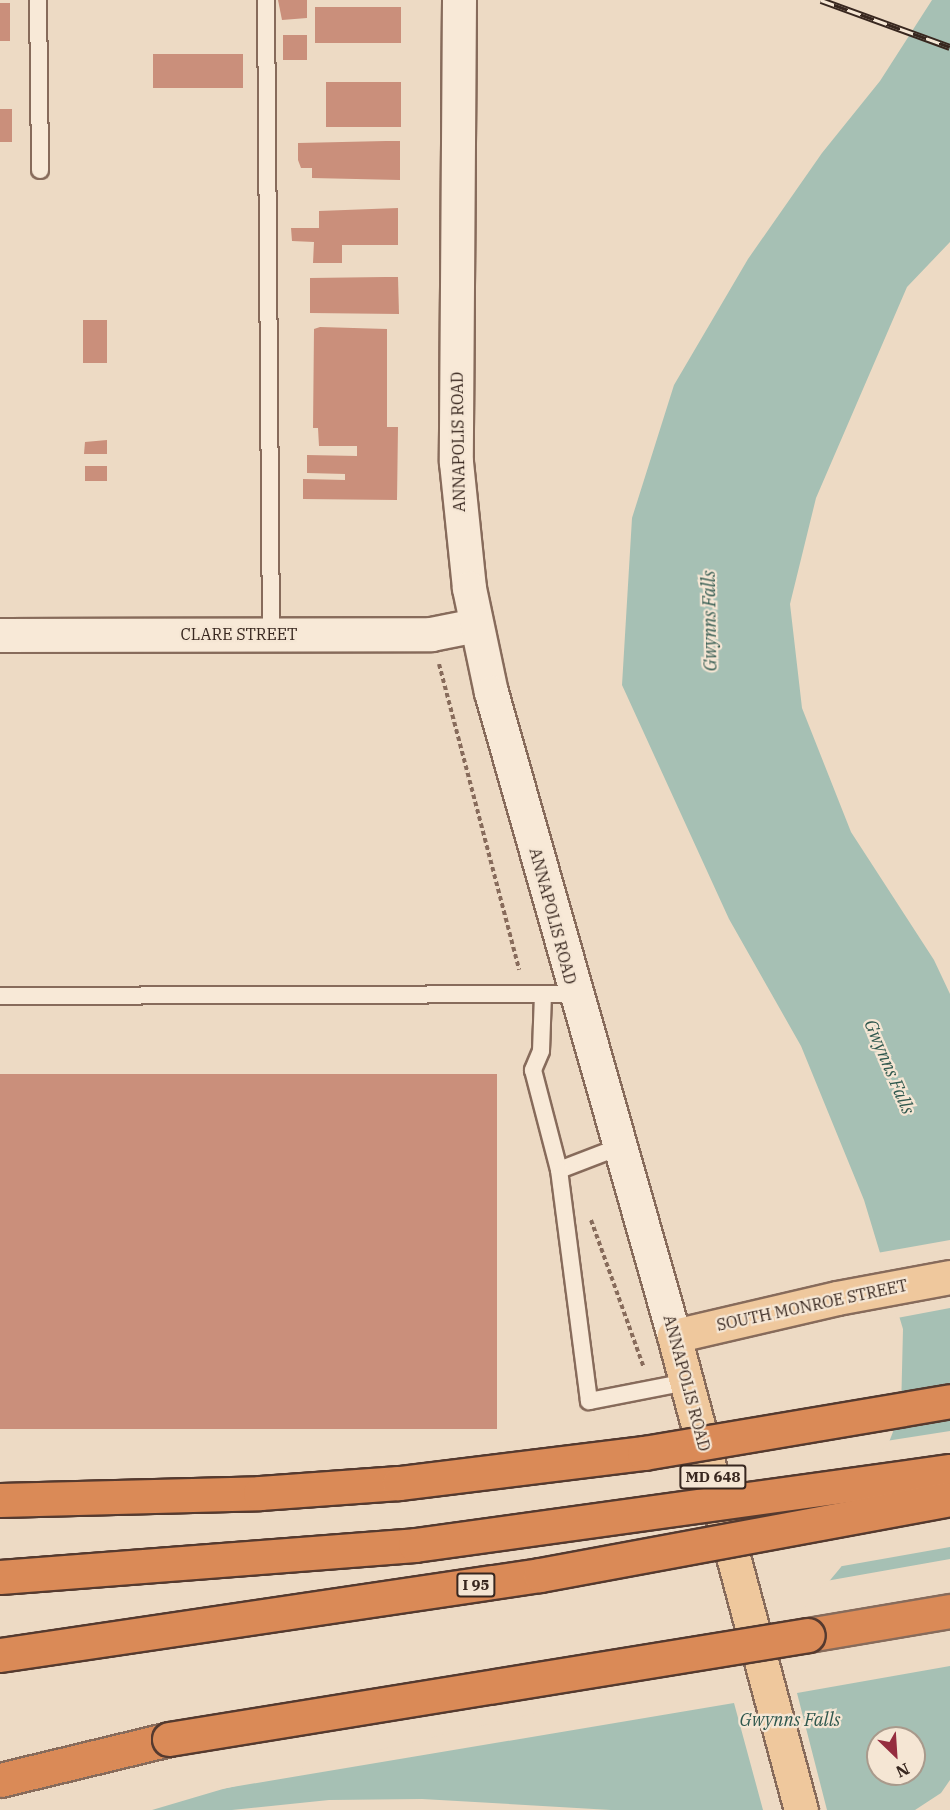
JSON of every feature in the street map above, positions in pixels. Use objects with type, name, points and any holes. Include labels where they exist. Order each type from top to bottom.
[{"type":"highway","points":[[0,1500],[261,1493],[399,1484],[644,1453],[950,1401]]},
{"type":"highway","points":[[0,1576],[415,1545],[950,1471]]},
{"type":"highway","name":"I 95","points":[[0,1655],[540,1575],[950,1499]]},
{"type":"highway","points":[[0,1759],[169,1739],[950,1611]]},
{"type":"highway","points":[[0,1780],[169,1739]]},
{"type":"main road","name":"ANNAPOLIS ROAD","points":[[459,0],[456,462],[463,550],[476,625],[559,994],[619,1147],[687,1382],[801,1810]]},
{"type":"main road","name":"CLARE STREET","points":[[0,634],[431,634],[476,625]]},
{"type":"main road","name":"SOUTH MONROE STREET","points":[[674,1336],[837,1298],[950,1277]]},
{"type":"lane","points":[[38,0],[40,170]]},
{"type":"lane","points":[[266,0],[271,634]]},
{"type":"lane","points":[[0,996],[559,994],[533,1070],[559,1170],[589,1401],[687,1382]]},
{"type":"lane","points":[[559,1170],[619,1147]]},
{"type":"water","name":"Gwynns Falls","points":[[932,0],[950,0],[950,242],[907,287],[816,498],[790,604],[802,708],[851,832],[934,960],[950,994],[950,1780],[941,1793],[915,1810],[152,1810],[223,1789],[541,1715],[797,1620],[841,1567],[901,1411],[903,1329],[864,1200],[801,1046],[729,919],[622,685],[632,518],[674,385],[748,259],[822,153],[880,81]]},
{"type":"pier","points":[[950,1240],[950,1308],[897,1318],[877,1253]]},
{"type":"pier","points":[[950,1431],[950,1547],[837,1567],[886,1441]]},
{"type":"pier","points":[[950,1559],[950,1666],[797,1693],[827,1810],[763,1810],[734,1703],[197,1793],[540,1712],[796,1618],[826,1581]]},
{"type":"pier","points":[[422,1799],[611,1810],[232,1810],[329,1800]]},
{"type":"building","points":[[278,0],[307,0],[307,18],[282,20]]},
{"type":"building","points":[[0,3],[10,3],[10,41],[0,41]]},
{"type":"building","points":[[315,7],[401,7],[401,43],[315,43]]},
{"type":"building","points":[[283,35],[307,35],[307,60],[283,60]]},
{"type":"building","points":[[153,54],[243,54],[243,88],[153,88]]},
{"type":"building","points":[[326,82],[401,82],[401,127],[326,127]]},
{"type":"building","points":[[0,109],[12,109],[12,142],[0,142]]},
{"type":"building","points":[[400,141],[400,180],[312,178],[312,168],[301,168],[298,160],[298,143]]},
{"type":"building","points":[[398,208],[398,245],[342,245],[342,263],[313,263],[314,242],[292,241],[291,228],[319,228],[319,211]]},
{"type":"building","points":[[398,277],[399,314],[310,313],[310,278]]},
{"type":"building","points":[[83,320],[107,320],[107,363],[83,363]]},
{"type":"building","points":[[320,327],[387,329],[387,427],[398,427],[397,500],[303,499],[303,479],[345,480],[345,474],[307,473],[307,455],[357,456],[357,446],[319,446],[318,428],[313,428],[314,329]]},
{"type":"building","points":[[107,440],[107,454],[84,454],[85,442]]},
{"type":"building","points":[[85,466],[107,466],[107,481],[85,481]]},
{"type":"building","points":[[0,1074],[497,1074],[497,1429],[0,1429]]},
{"type":"railway","points":[[821,0],[950,47]]}]
